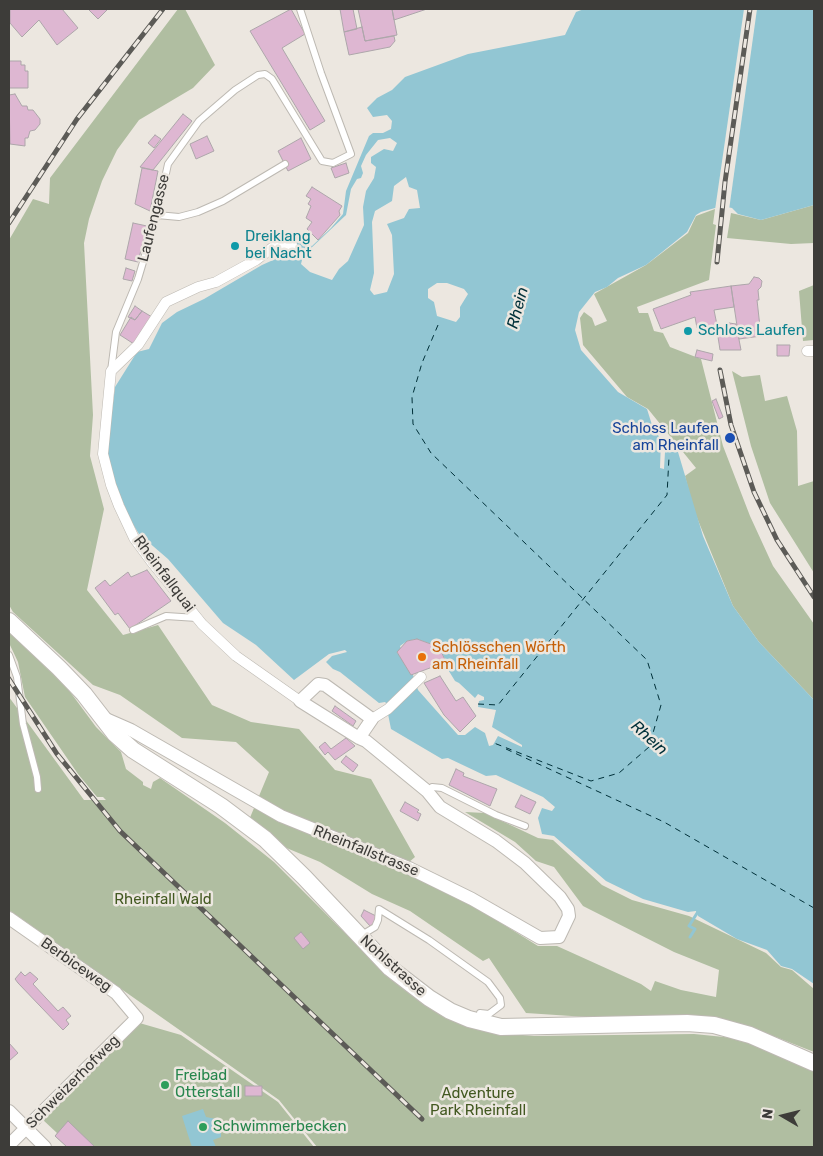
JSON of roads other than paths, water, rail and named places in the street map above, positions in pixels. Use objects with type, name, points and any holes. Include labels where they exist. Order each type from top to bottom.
[{"type":"street","points":[[111,371],[138,345],[166,302],[198,287],[216,282],[256,260],[276,245],[292,245]]},
{"type":"street","name":"Rheinfallquai","points":[[111,371],[103,454],[112,488],[134,538],[198,618],[236,656],[300,701],[366,741],[426,791]]},
{"type":"street","points":[[9,621],[84,694],[99,716]]},
{"type":"street","points":[[359,738],[372,720],[388,709],[421,677]]},
{"type":"street","points":[[300,701],[318,684],[322,684],[372,720]]},
{"type":"street","name":"Rheinfallstrasse","points":[[99,716],[131,730],[281,816],[409,868],[472,899],[540,938],[559,937],[569,916],[568,910],[560,898],[513,853],[440,807],[426,791]]},
{"type":"street","name":"Nohlstrasse","points":[[99,716],[133,750],[221,806],[265,839],[304,877],[390,968],[429,998],[450,1011],[487,1025],[517,1027],[687,1023],[714,1025],[750,1035],[814,1062]]},
{"type":"street","name":"Berbiceweg","points":[[9,918],[116,993],[137,1018]]},
{"type":"street","name":"Schweizerhofweg","points":[[9,1145],[137,1018]]},
{"type":"street","points":[[9,1111],[45,1147]]},
{"type":"lane","name":"Laufengasse","points":[[111,371],[116,332],[138,279],[157,215],[168,164],[200,121],[235,90],[258,75],[265,74],[272,79],[303,134],[322,161],[333,163],[349,157],[351,152],[321,73],[300,9]]},
{"type":"lane","points":[[157,215],[179,217],[198,212],[223,201],[285,164]]},
{"type":"lane","points":[[133,630],[166,616],[198,618]]},
{"type":"lane","points":[[9,655],[17,677],[24,724],[37,777],[38,789]]},
{"type":"lane","points":[[426,791],[432,787],[442,788],[496,815],[525,826]]},
{"type":"lane","points":[[359,936],[375,927],[379,909],[414,931],[488,982],[500,998],[501,1005],[489,1014],[480,1013]]},
{"type":"water","name":"Rhein","points":[[584,9],[814,9],[814,205],[761,220],[738,214],[732,208],[722,206],[701,212],[696,215],[687,232],[646,265],[618,278],[607,287],[595,292],[579,312],[575,330],[581,350],[618,392],[647,409],[652,425],[661,440],[660,468],[664,469],[665,452],[678,452],[703,536],[733,606],[759,642],[814,700],[814,984],[792,969],[781,966],[767,950],[737,939],[698,916],[696,911],[688,912],[643,899],[606,881],[554,836],[542,834],[538,818],[542,808],[552,811],[555,807],[543,797],[496,775],[486,776],[448,758],[442,759],[391,729],[388,714],[392,709],[385,702],[379,703],[326,662],[332,656],[347,652],[345,650],[329,654],[294,680],[256,645],[223,623],[168,559],[139,534],[131,521],[112,477],[107,451],[115,387],[137,352],[149,349],[162,323],[177,312],[204,299],[262,265],[291,252],[294,249],[292,240],[299,236],[308,245],[312,246],[331,228],[343,214],[346,191],[369,136],[373,133],[383,133],[391,129],[392,121],[387,115],[373,117],[367,108],[377,98],[392,90],[405,77],[468,54],[565,35],[576,12]],"holes":[[[390,138],[397,143],[393,151],[384,149],[371,157],[371,163],[376,167],[374,178],[366,191],[363,207],[364,225],[348,261],[339,269],[332,280],[310,272],[301,264],[302,260],[309,250],[346,215],[351,189],[357,179],[361,178],[363,173],[361,166],[366,155],[378,140]],[[406,177],[409,187],[417,190],[420,208],[409,209],[404,218],[387,224],[392,235],[394,274],[387,292],[374,295],[370,290],[374,273],[372,222],[375,211],[392,201],[394,186]],[[437,283],[447,283],[464,289],[468,294],[460,307],[460,317],[456,322],[437,316],[434,302],[428,298],[428,289]],[[417,639],[439,647],[446,661],[444,663],[455,681],[475,698],[478,694],[484,697],[484,700],[479,701],[478,707],[496,710],[492,727],[522,745],[522,747],[498,736],[493,745],[489,746],[485,733],[475,727],[465,735],[458,735],[418,690],[413,675],[397,652],[401,649],[400,646],[407,641]]]},
{"type":"water","name":"Schwimmerbecken","points":[[203,1109],[206,1117],[221,1120],[221,1137],[213,1140],[216,1147],[192,1147],[182,1116]]},
{"type":"waterway","points":[[690,937],[695,929],[689,926],[699,910]]},
{"type":"railway","points":[[9,223],[77,119],[163,9]]},
{"type":"railway","points":[[717,262],[725,182],[750,9]]},
{"type":"railway","points":[[720,370],[731,425],[754,492],[777,540],[814,597]]},
{"type":"railway","points":[[9,679],[57,754],[120,831],[422,1119]]},
{"type":"place","name":"Dreiklang bei Nacht","points":[[235,246]]},
{"type":"place","name":"Schloss Laufen","points":[[688,331]]},
{"type":"place","name":"Schloss Laufen am Rheinfall","points":[[730,438]]},
{"type":"place","name":"Schlösschen Wörth am Rheinfall","points":[[422,657]]},
{"type":"place","name":"Freibad Otterstall","points":[[165,1085]]},
{"type":"place","name":"Schwimmerbecken","points":[[203,1127]]},
{"type":"park label","name":"Rheinfall Wald","points":[[163,900]]},
{"type":"park label","name":"Adventure Park Rheinfall","points":[[478,1102]]}]
